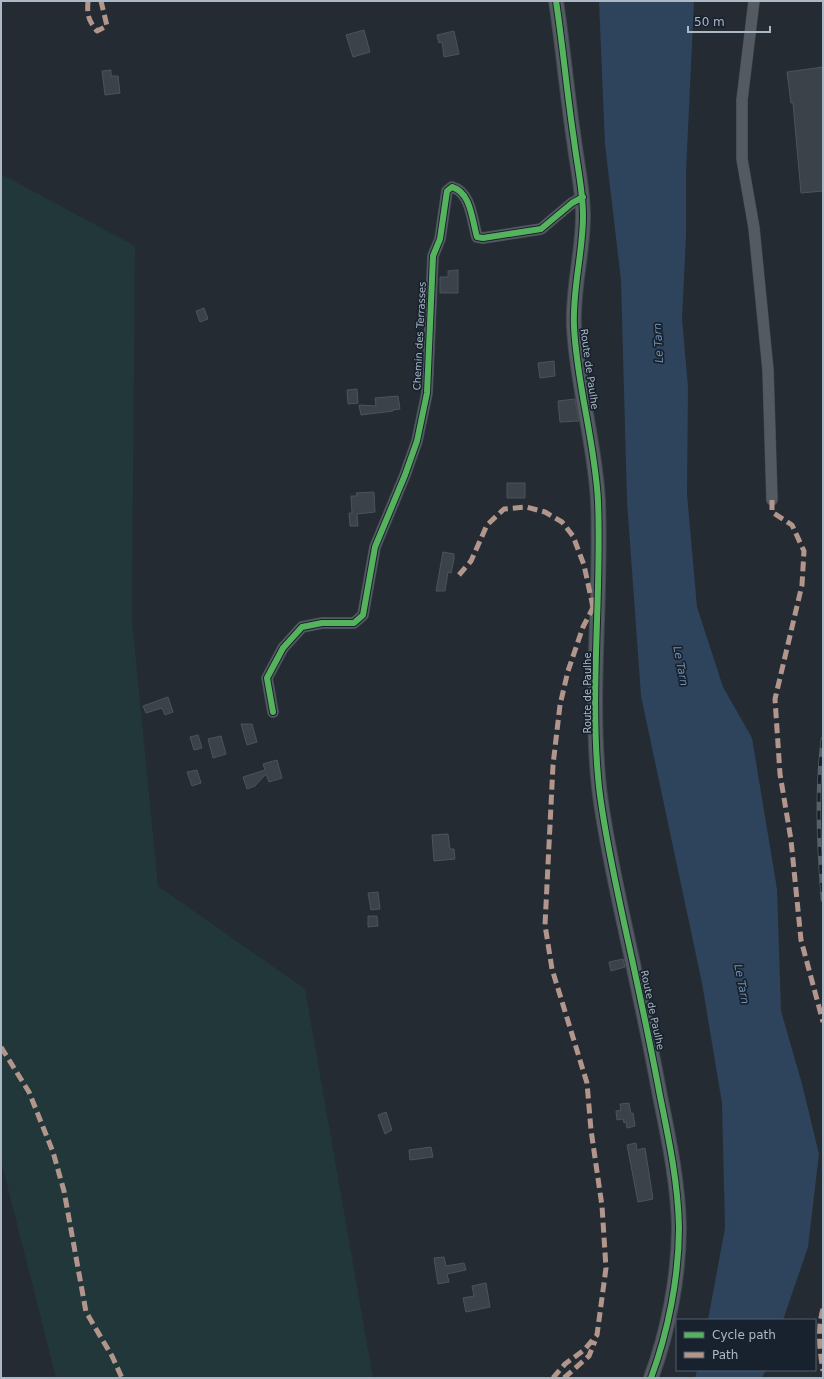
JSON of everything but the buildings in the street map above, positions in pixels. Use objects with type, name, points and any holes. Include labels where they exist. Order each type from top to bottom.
[{"type":"street","name":"Route de Paulhe","points":[[556,1],[573,139],[583,197],[584,219],[574,307],[574,329],[581,388],[591,442],[598,500],[596,737],[599,785],[605,829],[650,1040],[671,1152],[678,1204],[679,1232],[672,1295],[659,1356],[651,1378]]},
{"type":"street","points":[[754,1],[742,100],[742,159],[754,228],[768,370],[772,500]]},
{"type":"street","name":"Chemin des Terrasses","points":[[273,712],[267,678],[283,648],[302,627],[322,623],[354,623],[363,615],[375,547],[405,475],[417,441],[427,392],[433,256],[440,239],[447,191],[452,187],[458,188],[467,199],[477,236],[483,238],[541,229],[572,203],[583,197]]},
{"type":"green space","points":[[1,174],[135,246],[132,620],[158,886],[305,989],[373,1378],[56,1378],[1,1161]]},
{"type":"water","name":"Le Tarn","points":[[599,1],[694,1],[686,172],[686,236],[682,319],[688,387],[687,494],[697,607],[723,687],[752,738],[777,889],[781,1011],[802,1084],[819,1154],[808,1247],[783,1319],[708,1319],[725,1228],[722,1103],[702,983],[641,696],[627,501],[621,280],[605,144]]},
{"type":"water","points":[[697,1371],[766,1371],[762,1378],[695,1378]]},
{"type":"railway","points":[[823,739],[819,779],[819,840],[823,900]]},
{"type":"marked path","points":[[88,1],[89,17],[97,31],[107,26],[101,1]]},
{"type":"marked path","points":[[772,500],[772,512],[792,525],[804,551],[802,585],[775,699],[780,774],[791,840],[801,940],[823,1022]]},
{"type":"marked path","points":[[459,575],[471,561],[487,525],[504,509],[526,507],[545,512],[562,522],[573,536],[584,565],[593,607]]},
{"type":"marked path","points":[[553,1378],[565,1364],[584,1350],[597,1335],[606,1268],[602,1206],[591,1130],[587,1083],[552,969],[545,925],[553,765],[560,705],[568,671],[583,627],[596,602]]},
{"type":"marked path","points":[[1,1047],[29,1092],[53,1152],[64,1191],[86,1312],[112,1356],[122,1378]]},
{"type":"marked path","points":[[823,1309],[820,1324],[820,1348],[823,1371]]},
{"type":"marked path","points":[[564,1378],[589,1356],[595,1341]]},
{"type":"cycle path","points":[[556,1],[583,206],[583,230],[575,299],[574,327],[598,501],[599,537],[595,716],[599,787],[610,853],[670,1145],[678,1211],[679,1227],[675,1285],[663,1342],[651,1378]]},
{"type":"cycle path","points":[[273,712],[267,678],[283,648],[302,627],[322,623],[354,623],[363,615],[375,547],[405,475],[417,441],[427,393],[433,256],[440,239],[447,191],[452,187],[463,195],[470,208],[477,237],[483,238],[541,229],[572,203],[583,197]]}]
